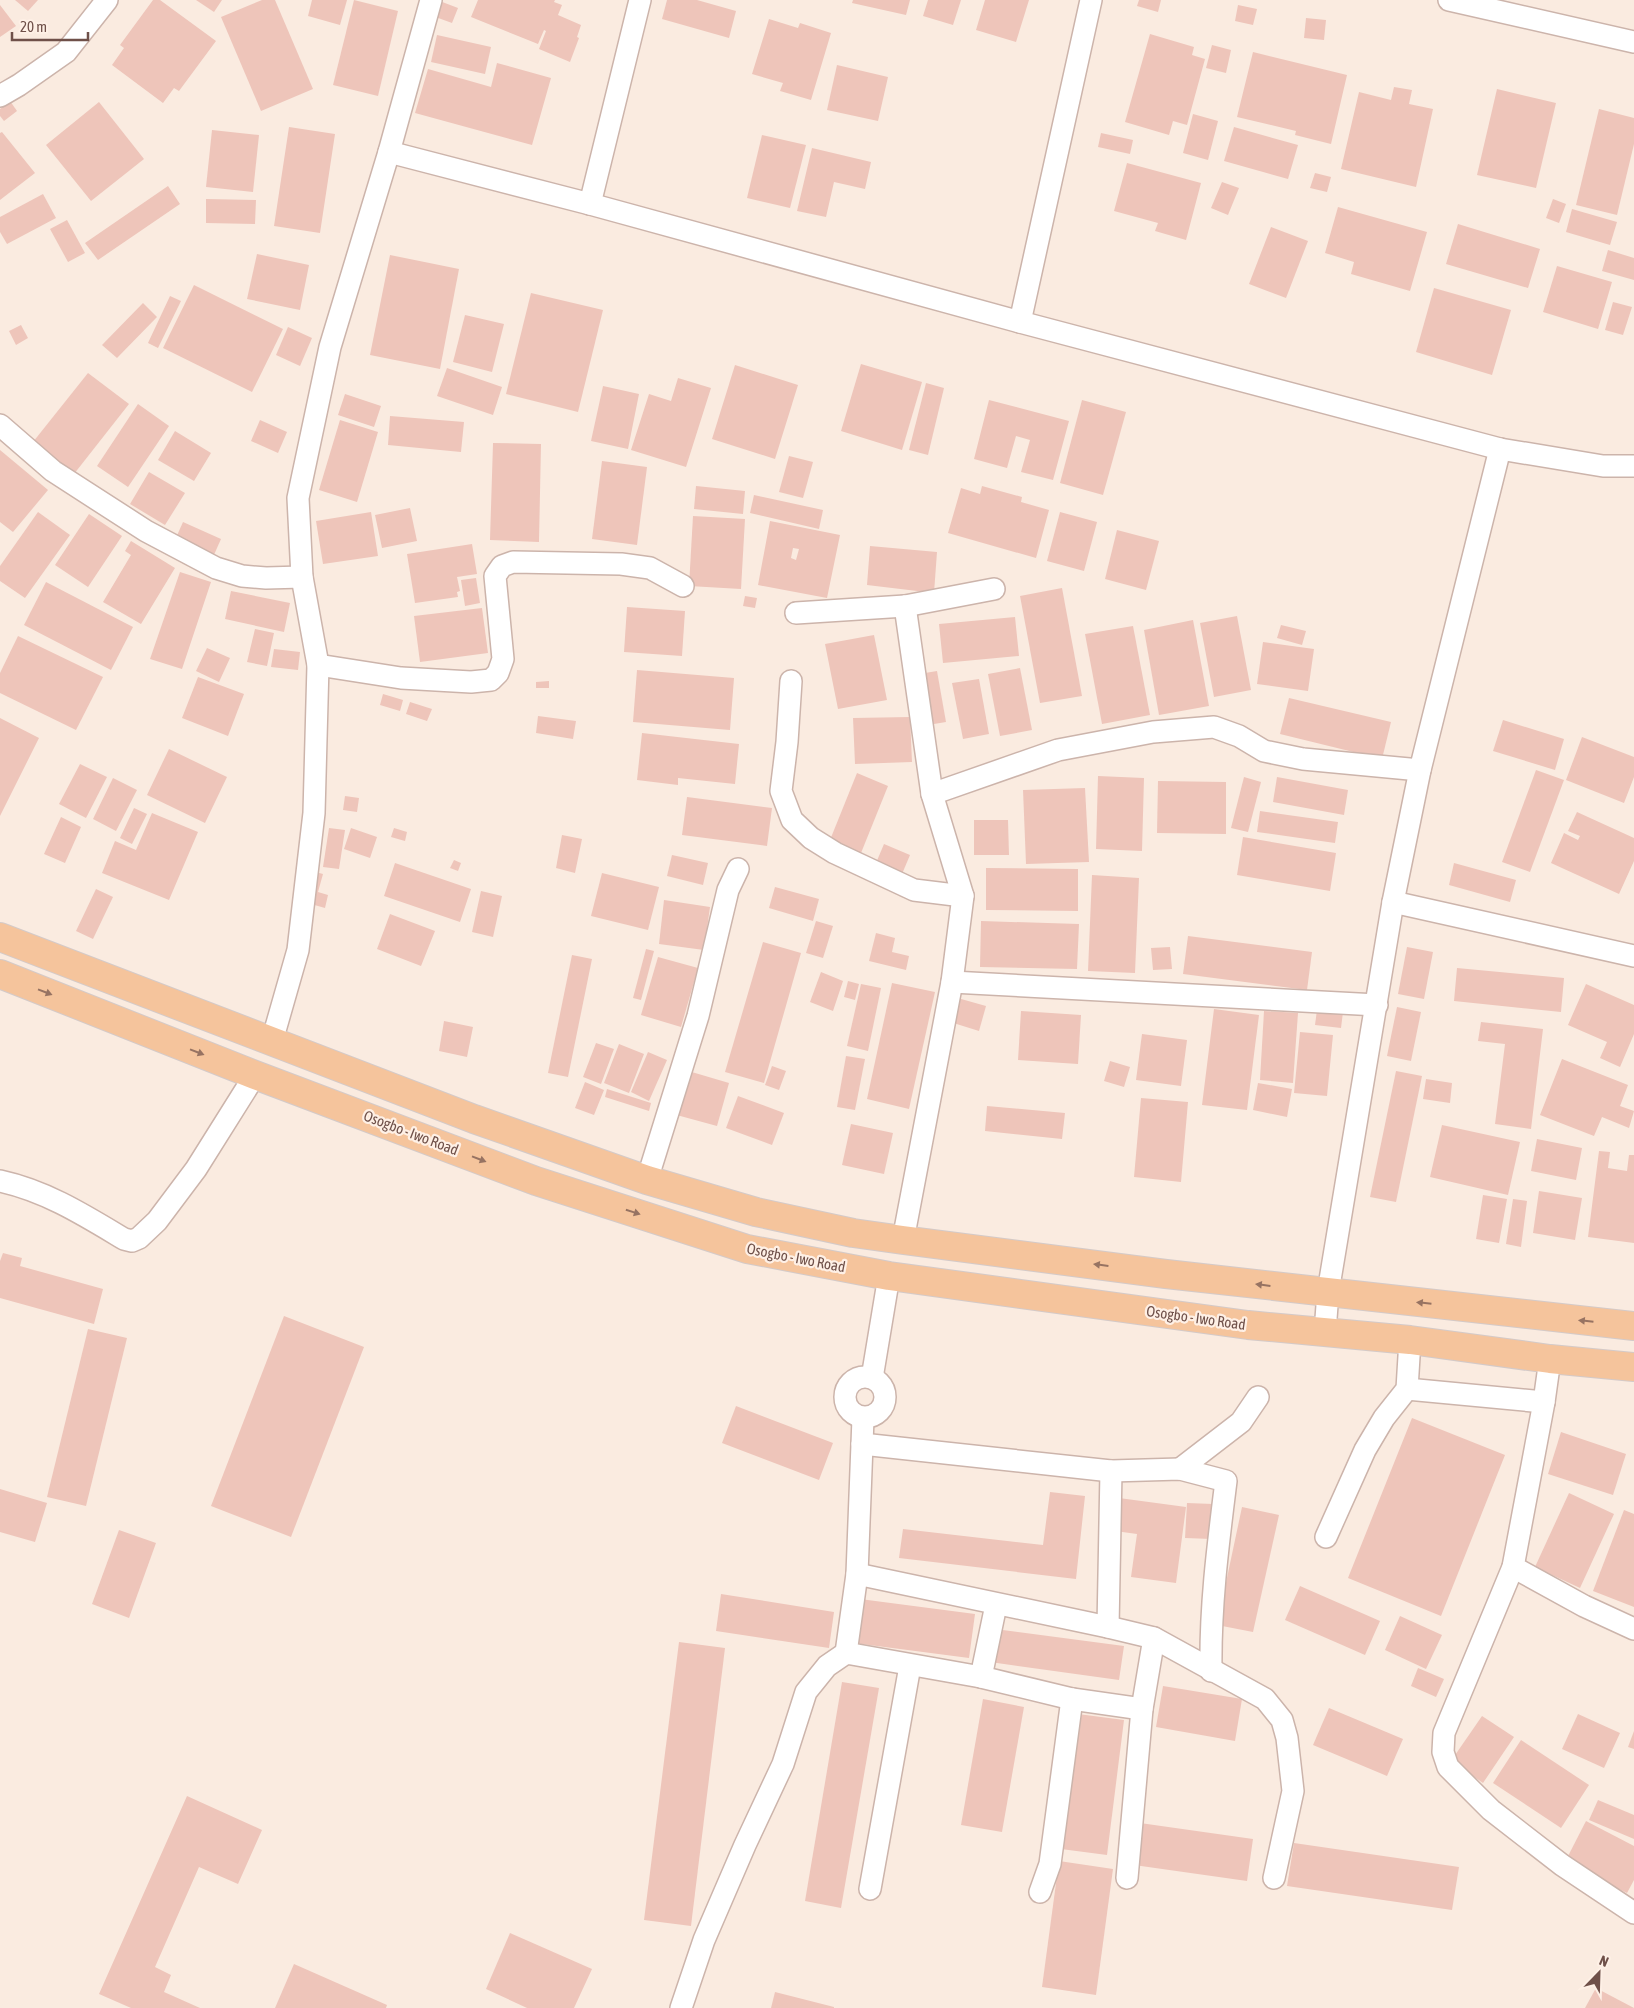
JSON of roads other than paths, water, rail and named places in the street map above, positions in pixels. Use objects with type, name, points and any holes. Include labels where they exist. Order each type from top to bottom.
[{"type":"main road","points":[[0,937],[474,1119],[647,1180],[756,1212],[854,1233],[903,1240],[1328,1292],[1634,1326]]},
{"type":"main road","name":"Osogbo - Iwo Road","points":[[0,974],[536,1181],[747,1249],[889,1276],[1248,1325],[1410,1340],[1550,1359],[1634,1367]]},
{"type":"main road","points":[[366,1116],[378,1082]]},
{"type":"street","points":[[0,96],[66,52],[107,0]]},
{"type":"street","points":[[272,1041],[298,950],[314,813],[318,665],[302,577],[298,498],[330,347],[389,152],[431,0]]},
{"type":"street","points":[[590,204],[640,0]]},
{"type":"street","points":[[1020,322],[1091,0]]},
{"type":"street","points":[[1449,0],[1634,42]]},
{"type":"street","points":[[389,152],[590,204],[1020,322],[1500,449],[1603,466],[1634,466]]},
{"type":"street","points":[[0,425],[53,472],[146,531],[216,568],[242,576],[266,578],[302,577]]},
{"type":"street","points":[[1325,1332],[1328,1292],[1393,902],[1420,770],[1500,449]]},
{"type":"street","points":[[318,665],[401,678],[471,682],[492,680],[498,673],[503,659],[495,576],[502,566],[512,562],[621,564],[650,568],[683,586]]},
{"type":"street","points":[[796,613],[905,606],[994,588]]},
{"type":"street","points":[[903,1240],[952,982],[963,896],[932,794],[905,606]]},
{"type":"street","points":[[791,681],[787,742],[781,791],[792,820],[811,838],[835,853],[914,890],[963,896]]},
{"type":"street","points":[[932,794],[1058,750],[1153,732],[1214,727],[1239,736],[1264,751],[1303,759],[1420,770]]},
{"type":"street","points":[[647,1180],[698,1016],[728,890],[738,869]]},
{"type":"street","points":[[1393,902],[1634,956]]},
{"type":"street","points":[[952,982],[1377,1005]]},
{"type":"street","points":[[0,1181],[21,1185],[65,1204],[124,1239],[132,1241],[140,1238],[157,1221],[196,1169],[255,1074]]},
{"type":"street","points":[[872,1378],[889,1276]]},
{"type":"street","points":[[1326,1537],[1365,1450],[1384,1418],[1407,1389],[1410,1340]]},
{"type":"street","points":[[1550,1359],[1544,1402],[1512,1567],[1444,1733],[1443,1752],[1448,1767],[1490,1810],[1562,1865],[1634,1913]]},
{"type":"street","points":[[858,1378],[872,1378],[882,1386],[886,1398],[885,1405],[876,1415],[863,1418],[851,1412],[847,1407],[845,1394],[847,1387],[858,1378]]},
{"type":"street","points":[[1407,1389],[1544,1402]]},
{"type":"street","points":[[1180,1468],[1241,1422],[1258,1397]]},
{"type":"street","points":[[846,1653],[856,1574],[863,1418]]},
{"type":"street","points":[[862,1444],[1111,1471],[1180,1468],[1226,1481],[1216,1554],[1210,1624],[1211,1671]]},
{"type":"street","points":[[1108,1627],[1111,1471]]},
{"type":"street","points":[[1512,1567],[1584,1606],[1634,1629]]},
{"type":"street","points":[[856,1574],[1154,1638],[1211,1671],[1266,1699],[1282,1720],[1287,1738],[1293,1791],[1274,1878]]},
{"type":"street","points":[[981,1677],[996,1605]]},
{"type":"street","points":[[1127,1878],[1142,1709],[1154,1638]]},
{"type":"street","points":[[681,2008],[704,1940],[745,1844],[783,1764],[806,1692],[826,1666],[846,1653],[910,1666],[981,1677],[1072,1699],[1142,1709]]},
{"type":"street","points":[[870,1889],[910,1666]]},
{"type":"street","points":[[1040,1892],[1050,1864],[1072,1699]]}]
